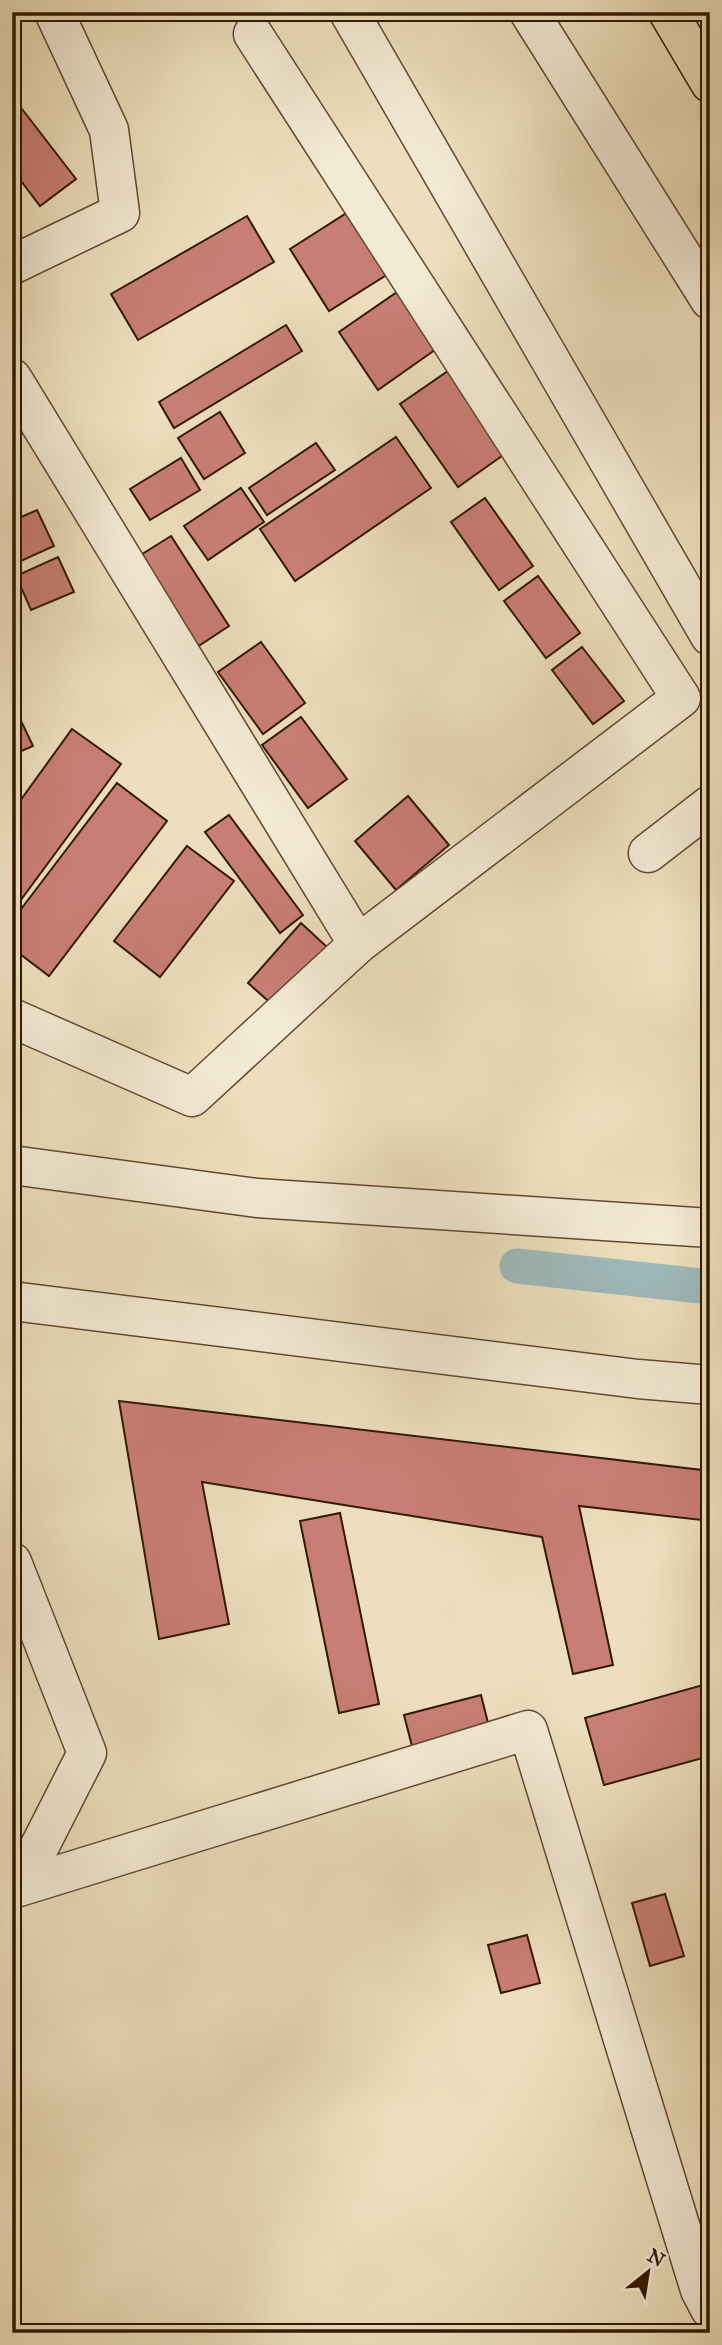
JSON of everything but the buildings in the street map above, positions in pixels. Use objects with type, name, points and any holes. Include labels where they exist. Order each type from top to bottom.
[{"type":"highway","points":[[668,12],[710,82]]},
{"type":"street","points":[[12,265],[120,213],[109,130],[54,12]]},
{"type":"street","points":[[349,12],[710,636]]},
{"type":"street","points":[[529,12],[710,300]]},
{"type":"street","points":[[12,1018],[192,1097],[358,944],[681,698],[253,34]]},
{"type":"street","points":[[12,378],[358,944]]},
{"type":"street","points":[[648,853],[710,805]]},
{"type":"street","points":[[12,1165],[257,1198],[710,1228]]},
{"type":"street","points":[[12,1301],[638,1379],[710,1385]]},
{"type":"street","points":[[12,1562],[87,1753],[19,1887],[528,1730],[706,2295]]},
{"type":"waterway","points":[[517,1266],[710,1287]]}]
